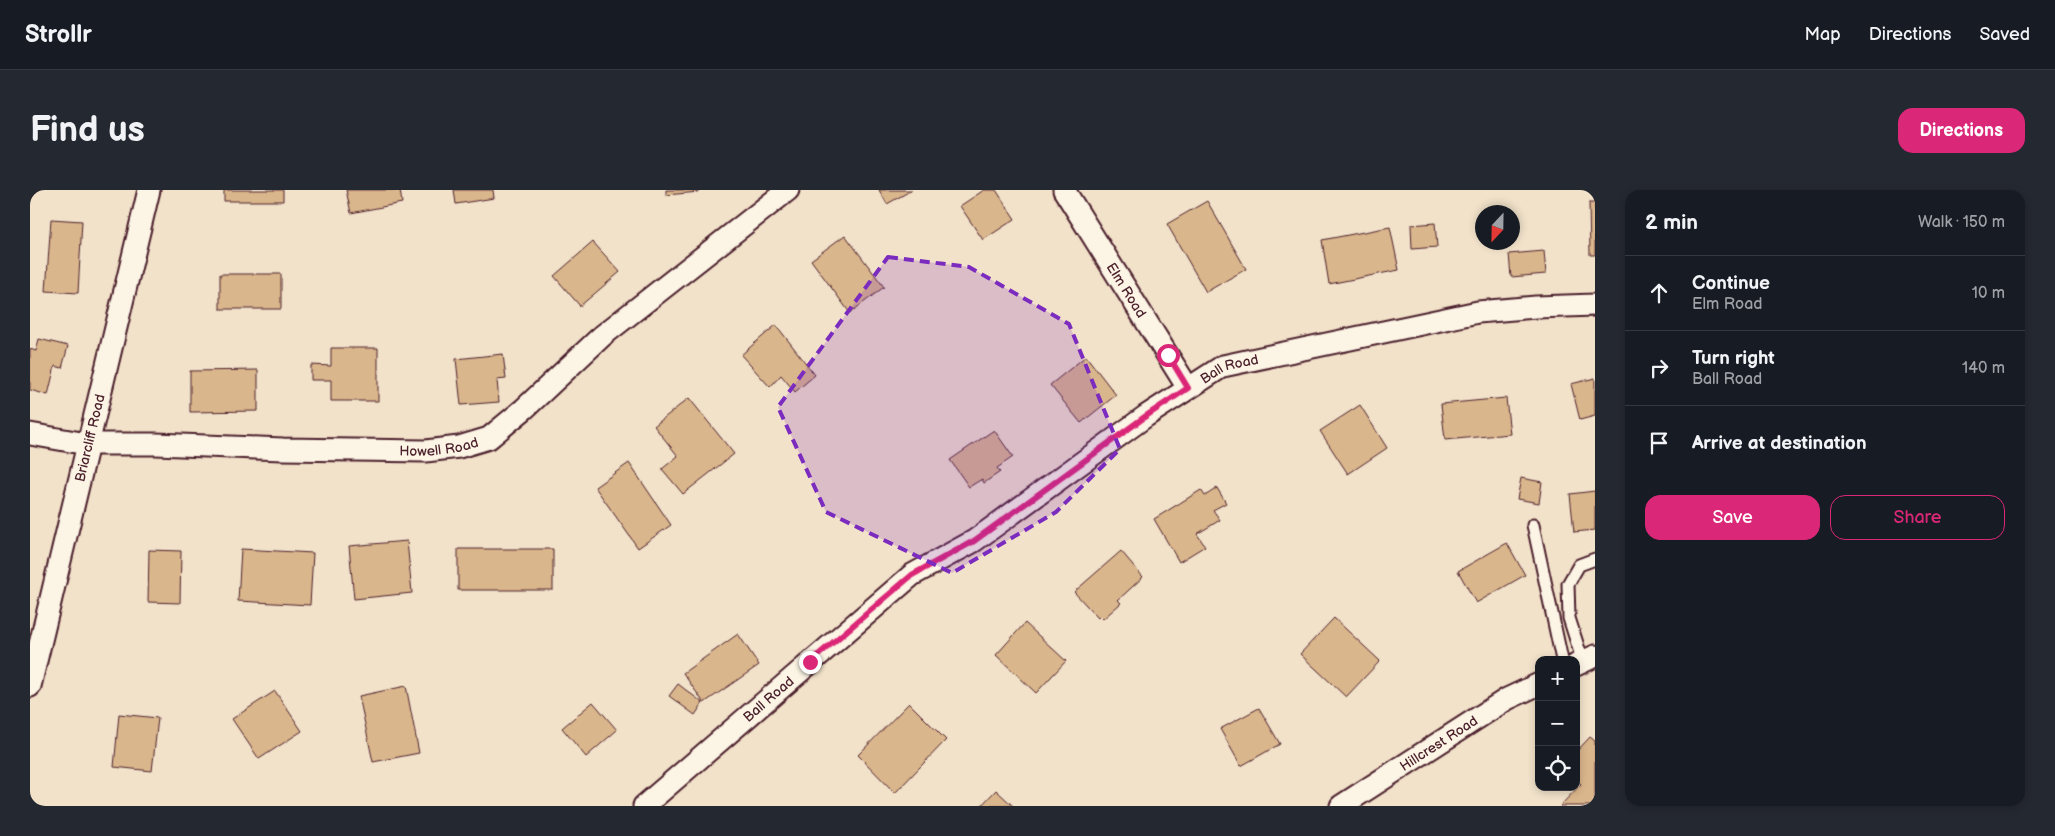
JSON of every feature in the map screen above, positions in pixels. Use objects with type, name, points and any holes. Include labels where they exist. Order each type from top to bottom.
[{"type":"street","name":"Briarcliff Road","points":[[30,686],[149,190]]},
{"type":"street","name":"Howell Road","points":[[30,434],[87,444],[426,451],[459,447],[489,438],[524,410],[602,336],[788,190]]},
{"type":"street","name":"Elm Road","points":[[1064,190],[1188,388]]},
{"type":"street","name":"Ball Road","points":[[644,806],[912,575],[974,541],[1146,416],[1223,366],[1478,312],[1536,307],[1595,305]]},
{"type":"street","name":"Hillcrest Road","points":[[1341,806],[1507,699],[1535,686]]},
{"type":"lane","points":[[1533,525],[1561,656]]},
{"type":"lane","points":[[1585,661],[1569,618],[1568,584],[1579,565],[1595,560]]},
{"type":"highlighted area","points":[[888,257],[969,267],[1069,324],[1120,449],[1056,512],[952,573],[826,512],[778,407]]},
{"type":"building","points":[[224,190],[283,190],[283,201],[224,201]]},
{"type":"building","points":[[346,190],[400,190],[402,203],[351,213]]},
{"type":"building","points":[[454,190],[493,190],[494,198],[456,204]]},
{"type":"building","points":[[666,190],[699,190],[699,192],[666,195]]},
{"type":"building","points":[[879,190],[912,190],[887,204]]},
{"type":"building","points":[[984,190],[996,190],[1015,219],[983,240],[960,206]]},
{"type":"building","points":[[1207,201],[1246,269],[1206,292],[1167,224]]},
{"type":"building","points":[[1589,203],[1595,203],[1595,255],[1590,255]]},
{"type":"building","points":[[51,219],[82,221],[78,293],[46,291]]},
{"type":"building","points":[[1435,223],[1437,247],[1412,249],[1411,225]]},
{"type":"building","points":[[1390,227],[1399,270],[1329,284],[1322,240]]},
{"type":"building","points":[[845,235],[884,287],[850,313],[811,260]]},
{"type":"building","points":[[593,242],[620,272],[580,306],[554,276]]},
{"type":"building","points":[[1544,251],[1546,274],[1511,277],[1509,254]]},
{"type":"building","points":[[220,274],[281,274],[281,309],[220,309]]},
{"type":"building","points":[[776,325],[815,375],[795,392],[781,375],[770,387],[741,355]]},
{"type":"building","points":[[39,339],[68,346],[62,368],[55,366],[48,395],[30,390],[30,349],[36,351]]},
{"type":"building","points":[[331,348],[378,348],[378,401],[331,401],[331,380],[311,380],[311,365],[331,366]]},
{"type":"building","points":[[503,354],[506,379],[497,380],[499,402],[461,405],[456,359]]},
{"type":"building","points":[[1086,356],[1116,395],[1081,423],[1050,385]]},
{"type":"building","points":[[258,370],[258,411],[190,412],[190,371]]},
{"type":"building","points":[[1595,378],[1595,416],[1580,420],[1571,384]]},
{"type":"building","points":[[689,398],[734,454],[683,494],[662,469],[678,456],[654,426]]},
{"type":"building","points":[[1506,398],[1510,434],[1445,440],[1441,404]]},
{"type":"building","points":[[1360,405],[1387,448],[1348,474],[1320,431]]},
{"type":"building","points":[[994,430],[1013,457],[997,468],[1000,472],[984,483],[982,479],[969,487],[950,460]]},
{"type":"building","points":[[629,463],[671,525],[638,548],[595,487]]},
{"type":"building","points":[[1521,478],[1542,482],[1539,503],[1517,499]]},
{"type":"building","points":[[1217,488],[1226,503],[1213,510],[1220,520],[1197,534],[1205,546],[1179,562],[1154,519],[1201,490],[1205,496]]},
{"type":"building","points":[[1595,491],[1595,530],[1574,532],[1570,494]]},
{"type":"building","points":[[407,541],[412,593],[354,599],[349,546]]},
{"type":"building","points":[[1507,543],[1525,575],[1476,603],[1458,571]]},
{"type":"building","points":[[241,549],[313,553],[310,605],[238,601]]},
{"type":"building","points":[[458,549],[553,549],[553,590],[458,590]]},
{"type":"building","points":[[149,550],[181,551],[180,603],[148,602]]},
{"type":"building","points":[[1121,551],[1143,577],[1118,600],[1121,603],[1103,619],[1100,616],[1098,618],[1074,592]]},
{"type":"building","points":[[1334,618],[1380,661],[1346,697],[1300,654]]},
{"type":"building","points":[[1025,623],[1066,661],[1036,693],[996,655]]},
{"type":"building","points":[[738,634],[759,665],[704,703],[683,673]]},
{"type":"building","points":[[678,684],[703,703],[695,715],[669,696]]},
{"type":"building","points":[[406,686],[419,753],[373,762],[359,696]]},
{"type":"building","points":[[275,691],[302,731],[259,759],[232,719]]},
{"type":"building","points":[[593,702],[617,730],[586,757],[562,728]]},
{"type":"building","points":[[909,703],[946,740],[895,793],[858,755]]},
{"type":"building","points":[[1259,708],[1280,744],[1241,766],[1220,729]]},
{"type":"building","points":[[119,714],[158,718],[152,771],[114,767]]},
{"type":"building","points":[[1590,737],[1595,741],[1595,806],[1560,806],[1574,791],[1580,791],[1580,748]]},
{"type":"building","points":[[996,790],[1013,806],[981,806]]},
{"type":"route","points":[[810,662],[912,575],[974,541],[1146,416],[1188,388],[1168,355]]}]
